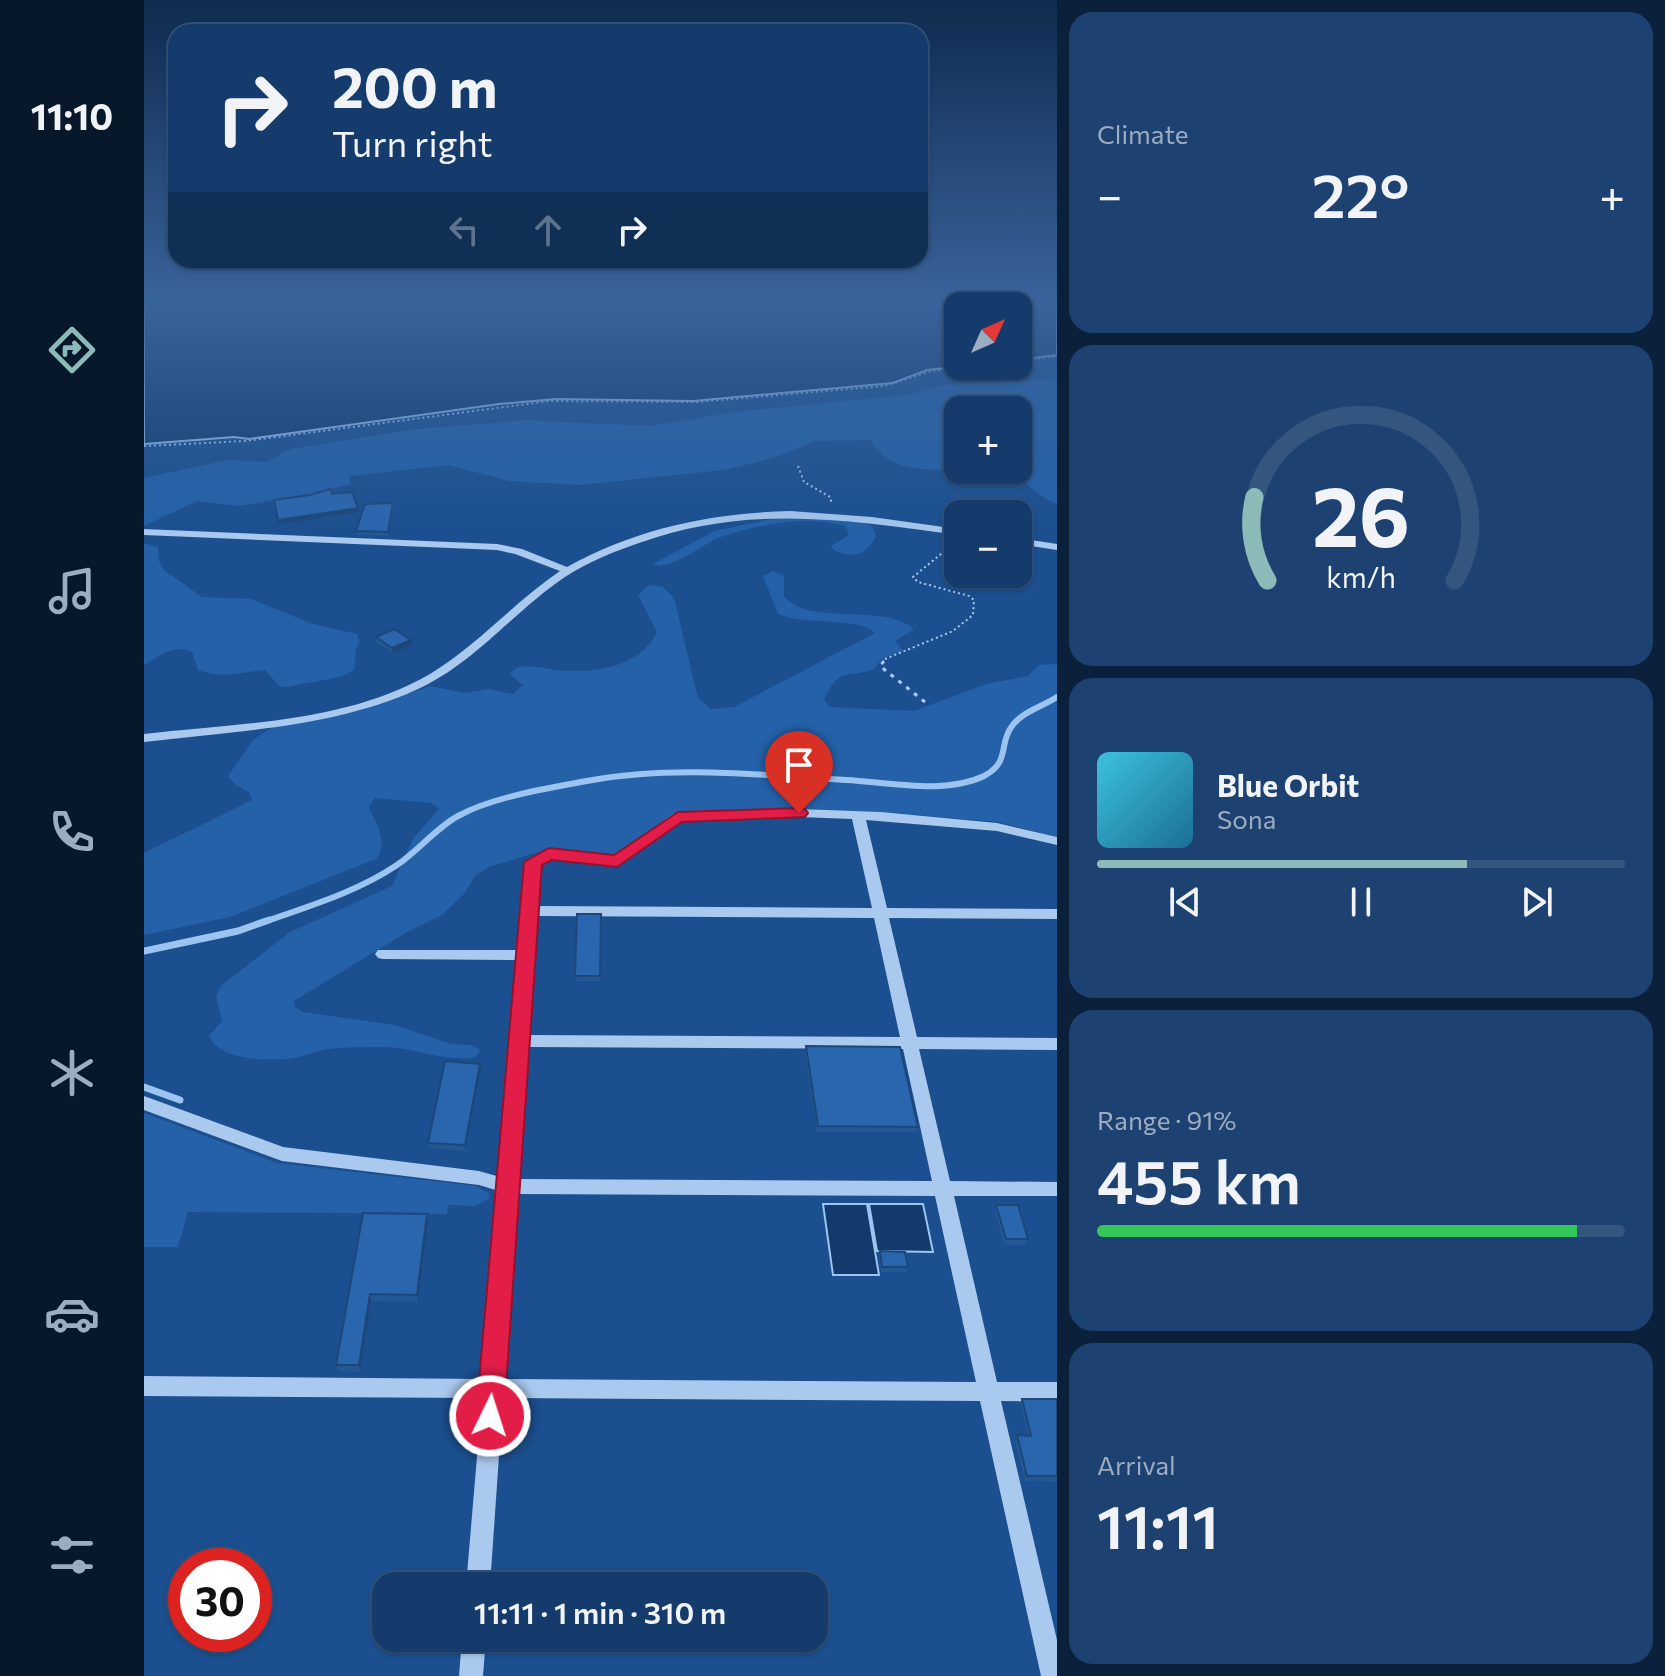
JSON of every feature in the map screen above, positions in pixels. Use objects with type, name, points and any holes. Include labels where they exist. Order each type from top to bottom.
[{"type":"street","points":[[144,738],[321,714],[407,690],[463,659],[568,571],[644,536],[694,521],[771,512],[832,515],[944,530]]},
{"type":"street","points":[[144,532],[497,547],[568,571]]},
{"type":"street","points":[[1032,543],[1057,547]]},
{"type":"street","points":[[479,1572],[530,868],[540,857],[549,854],[617,861],[678,817],[799,813],[858,815],[997,827],[1057,841]]},
{"type":"street","points":[[858,815],[1053,1676]]},
{"type":"street","points":[[527,911],[1057,914]]},
{"type":"street","points":[[383,954],[524,955]]},
{"type":"street","points":[[518,1041],[1057,1044]]},
{"type":"street","points":[[144,1103],[282,1154],[479,1178],[507,1186],[1057,1189]]},
{"type":"street","points":[[144,1386],[1057,1392]]},
{"type":"street","points":[[471,1676],[473,1652]]},
{"type":"path","points":[[144,446],[246,441],[535,402],[697,402],[884,386],[902,380]]},
{"type":"path","points":[[798,466],[798,475],[803,481],[830,497],[832,515]]},
{"type":"path","points":[[925,702],[880,666],[885,659],[958,629],[973,615],[974,602],[969,596],[918,582],[913,577],[944,552]]},
{"type":"shaded area","points":[[144,380],[900,380],[693,401],[556,399],[499,404],[249,439],[234,437],[144,444]]},
{"type":"shaded area","points":[[1057,380],[1057,504],[1026,484],[1032,484],[1032,396],[944,396],[944,470],[914,468],[897,463],[882,454],[871,440],[815,441],[774,458],[724,470],[580,485],[509,481],[449,465],[349,476],[351,484],[332,489],[331,492],[238,506],[197,501],[144,526],[144,478],[228,460],[267,462],[291,449],[416,429],[527,420],[651,426],[735,412],[908,395],[946,385]]},
{"type":"shaded area","points":[[782,517],[862,522],[872,526],[876,536],[862,552],[843,554],[830,547],[849,535],[846,526],[817,521],[785,522],[724,536],[668,564],[653,564],[714,531]]},
{"type":"shaded area","points":[[144,543],[158,547],[159,561],[164,570],[202,597],[251,599],[313,624],[357,634],[360,641],[354,670],[340,677],[286,687],[279,686],[265,670],[206,673],[198,670],[192,652],[179,649],[144,665]]},
{"type":"shaded area","points":[[773,571],[784,576],[784,596],[795,605],[827,613],[884,617],[914,629],[895,641],[903,651],[883,658],[874,669],[840,677],[824,699],[829,707],[914,711],[986,684],[1028,676],[1039,665],[1057,664],[1057,837],[998,822],[881,812],[798,809],[675,814],[614,855],[548,849],[489,867],[475,876],[464,894],[442,915],[407,932],[294,1001],[295,1007],[303,1012],[394,1025],[451,1044],[472,1045],[480,1050],[475,1057],[452,1058],[395,1048],[363,1047],[266,1059],[233,1055],[215,1044],[209,1036],[222,1021],[216,996],[222,985],[290,932],[392,886],[413,839],[439,809],[431,803],[375,798],[369,807],[381,840],[376,859],[230,917],[144,935],[144,853],[252,800],[250,793],[228,776],[254,739],[273,727],[363,710],[430,686],[464,693],[489,689],[513,694],[523,685],[509,674],[518,667],[582,671],[620,664],[641,652],[657,632],[638,595],[649,585],[663,587],[674,598],[698,698],[711,709],[734,707],[875,633],[856,625],[802,620],[778,614],[763,576]]},
{"type":"shaded area","points":[[144,1113],[277,1163],[476,1186],[490,1194],[489,1199],[475,1206],[448,1205],[447,1214],[188,1212],[178,1247],[144,1247]]},
{"type":"shaded area","points":[[823,1204],[867,1204],[879,1275],[833,1275]]},
{"type":"shaded area","points":[[869,1204],[923,1204],[933,1252],[877,1251]]},
{"type":"building","points":[[330,489],[332,494],[352,492],[358,508],[278,520],[274,500]]},
{"type":"building","points":[[393,503],[388,532],[356,531],[365,504]]},
{"type":"building","points":[[394,629],[411,640],[392,648],[376,637]]},
{"type":"building","points":[[577,914],[601,914],[600,976],[575,976]]},
{"type":"building","points":[[806,1046],[900,1047],[918,1127],[818,1126]]},
{"type":"building","points":[[445,1061],[480,1064],[465,1145],[428,1143]]},
{"type":"building","points":[[996,1205],[1018,1205],[1028,1239],[1006,1239]]},
{"type":"building","points":[[363,1213],[427,1214],[417,1295],[370,1294],[359,1365],[336,1365]]},
{"type":"building","points":[[880,1251],[905,1252],[908,1267],[882,1267]]},
{"type":"building","points":[[1022,1399],[1057,1399],[1057,1476],[1027,1476],[1017,1435],[1031,1436]]},
{"type":"waterway","points":[[264,922],[332,898],[382,875],[450,821],[472,809],[538,790],[619,776],[683,772],[916,786],[969,782],[984,776],[998,765],[1008,733],[1016,721],[1057,697]]},
{"type":"waterway","points":[[144,951],[238,931],[269,920]]},
{"type":"waterway","points":[[144,1087],[180,1100]]},
{"type":"route","points":[[490,1416],[530,868],[533,862],[549,854],[617,861],[678,817],[799,813]]}]
